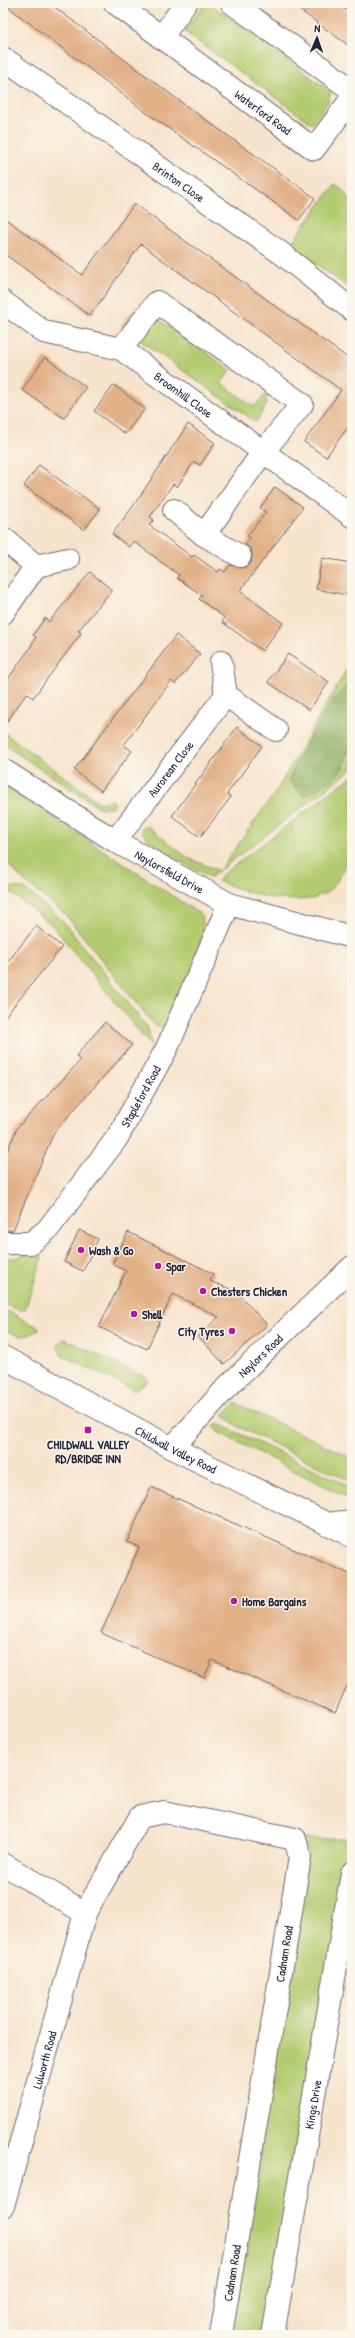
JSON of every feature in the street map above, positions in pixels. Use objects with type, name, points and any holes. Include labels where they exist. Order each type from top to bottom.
[{"type":"street","name":"Waterford Road","points":[[115,3],[314,149],[352,98]]},
{"type":"street","points":[[161,38],[186,3]]},
{"type":"street","points":[[232,3],[352,90]]},
{"type":"street","name":"Brinton Close","points":[[3,58],[281,253],[352,310]]},
{"type":"street","name":"Broomhill Close","points":[[3,302],[44,332],[121,349],[352,516]]},
{"type":"street","points":[[121,349],[157,302],[302,404],[263,452],[204,534]]},
{"type":"street","points":[[174,510],[204,534],[240,556]]},
{"type":"street","points":[[3,538],[36,566]]},
{"type":"street","points":[[3,612],[36,566],[68,559]]},
{"type":"street","points":[[222,662],[226,695],[276,730]]},
{"type":"street","name":"Aurorean Close","points":[[115,841],[226,695]]},
{"type":"street","name":"Naylorsfield Drive","points":[[3,770],[115,841],[229,904],[352,937]]},
{"type":"street","name":"Stapleford Road","points":[[3,1243],[31,1243],[48,1229],[117,1138],[167,1048],[229,904]]},
{"type":"street","name":"Naylors Road","points":[[172,1448],[228,1386],[352,1267]]},
{"type":"street","name":"Childwall Valley Road","points":[[3,1357],[172,1448],[352,1536]]},
{"type":"street","points":[[327,1524],[352,1521]]},
{"type":"street","name":"Cadnam Road","points":[[84,1913],[140,1817],[164,1812],[295,1839],[300,1857],[222,2335]]},
{"type":"street","points":[[3,1864],[84,1913]]},
{"type":"street","name":"Kings Drive","points":[[273,2335],[352,1873]]},
{"type":"street","name":"Lulworth Road","points":[[3,2206],[84,1913]]},
{"type":"green space","points":[[204,5],[212,5],[331,92],[328,101],[312,124],[184,31]]},
{"type":"green space","points":[[335,184],[342,189],[352,203],[352,290],[290,245]]},
{"type":"green space","points":[[141,307],[231,370],[221,383],[254,407],[266,394],[267,404],[256,422],[124,329],[122,326],[137,308]]},
{"type":"green space","points":[[352,648],[352,769],[220,870],[277,790],[348,667]]},
{"type":"green space","points":[[352,684],[352,738],[343,768],[334,778],[308,795],[303,795],[289,780],[293,770],[307,742],[326,711],[335,698],[344,689]]},
{"type":"green space","points":[[3,732],[100,803],[112,800],[115,803],[110,808],[98,807],[3,744]]},
{"type":"green space","points":[[352,776],[352,818],[349,847],[341,873],[335,884],[328,892],[318,895],[316,898],[303,900],[278,899],[254,894],[218,881],[222,875]]},
{"type":"green space","points":[[3,784],[201,915],[205,932],[203,944],[171,1030],[153,1024],[65,914],[24,881],[12,869],[3,856]]},
{"type":"green space","points":[[147,826],[188,858],[219,871],[211,877],[172,856],[151,842],[144,835],[141,829]]},
{"type":"green space","points":[[4,887],[23,888],[61,919],[148,1028],[151,1046],[52,925]]},
{"type":"green space","points":[[40,1248],[42,1259],[25,1309],[19,1310],[3,1304],[3,1259],[16,1258]]},
{"type":"green space","points":[[3,1309],[40,1328],[26,1336],[14,1334],[3,1329]]},
{"type":"green space","points":[[64,1339],[147,1378],[147,1382],[134,1390],[61,1355],[58,1346]]},
{"type":"green space","points":[[235,1403],[352,1458],[352,1476],[347,1479],[342,1477],[237,1426],[223,1415]]},
{"type":"green space","points":[[217,1423],[349,1486],[352,1488],[352,1500],[218,1432],[214,1427]]},
{"type":"green space","points":[[295,1839],[352,1839],[352,1872],[270,2335],[213,2335]]},
{"type":"building","points":[[3,3],[49,3],[185,105],[315,198],[299,220],[151,116]]},
{"type":"building","points":[[290,3],[336,3],[352,14],[352,48]]},
{"type":"building","points":[[134,204],[352,361],[352,422],[326,457],[304,442],[341,390],[141,244],[90,316],[3,253],[3,217],[82,275]]},
{"type":"building","points":[[45,357],[86,387],[64,418],[22,390]]},
{"type":"building","points":[[114,385],[145,409],[125,434],[94,411]]},
{"type":"building","points":[[188,424],[215,443],[200,465],[194,462],[177,487],[173,484],[150,517],[154,520],[149,525],[192,557],[194,555],[218,572],[220,569],[225,572],[230,565],[240,568],[246,567],[251,563],[252,556],[251,549],[245,545],[250,538],[247,536],[266,512],[260,508],[275,487],[303,507],[240,591],[283,623],[262,651],[222,622],[225,618],[199,599],[202,595],[177,578],[179,575],[133,541],[129,547],[112,534],[134,505]]},
{"type":"building","points":[[39,465],[100,509],[84,530],[24,486]]},
{"type":"building","points":[[322,558],[352,563],[352,596],[316,589]]},
{"type":"building","points":[[90,572],[112,590],[78,631],[81,633],[33,698],[27,693],[3,727],[3,686],[30,648],[36,637],[33,635],[45,618],[49,622]]},
{"type":"building","points":[[176,635],[200,654],[175,684],[171,681],[124,745],[132,751],[101,791],[74,770]]},
{"type":"building","points":[[288,654],[329,682],[309,710],[268,682]]},
{"type":"building","points":[[237,727],[262,746],[227,794],[231,797],[200,837],[172,816]]},
{"type":"building","points":[[36,926],[62,947],[3,1019],[3,968]]},
{"type":"building","points":[[105,1022],[132,1045],[54,1132],[13,1230],[3,1230],[3,1161],[17,1128],[80,1061],[76,1056]]},
{"type":"building","name":"Wash & Go","points":[[79,1230],[98,1239],[83,1271],[64,1262]]},
{"type":"building","points":[[128,1232],[214,1274],[210,1281],[237,1292],[267,1325],[224,1364],[198,1336],[219,1317],[173,1294],[147,1349],[99,1327],[126,1271],[112,1264]]},
{"type":"building","name":"Home Bargains","points":[[151,1487],[352,1575],[352,1674],[335,1713],[212,1660],[204,1678],[101,1633],[139,1547],[127,1542]]},
{"type":"place","name":"Wash & Go","points":[[81,1250]]},
{"type":"place","name":"Spar","points":[[158,1266]]},
{"type":"place","name":"Chesters Chicken","points":[[203,1291]]},
{"type":"place","name":"Shell","points":[[134,1314]]},
{"type":"place","name":"City Tyres","points":[[232,1331]]},
{"type":"place","name":"CHILDWALL VALLEY RD/BRIDGE INN","points":[[88,1430]]},
{"type":"place","name":"Home Bargains","points":[[234,1601]]}]
